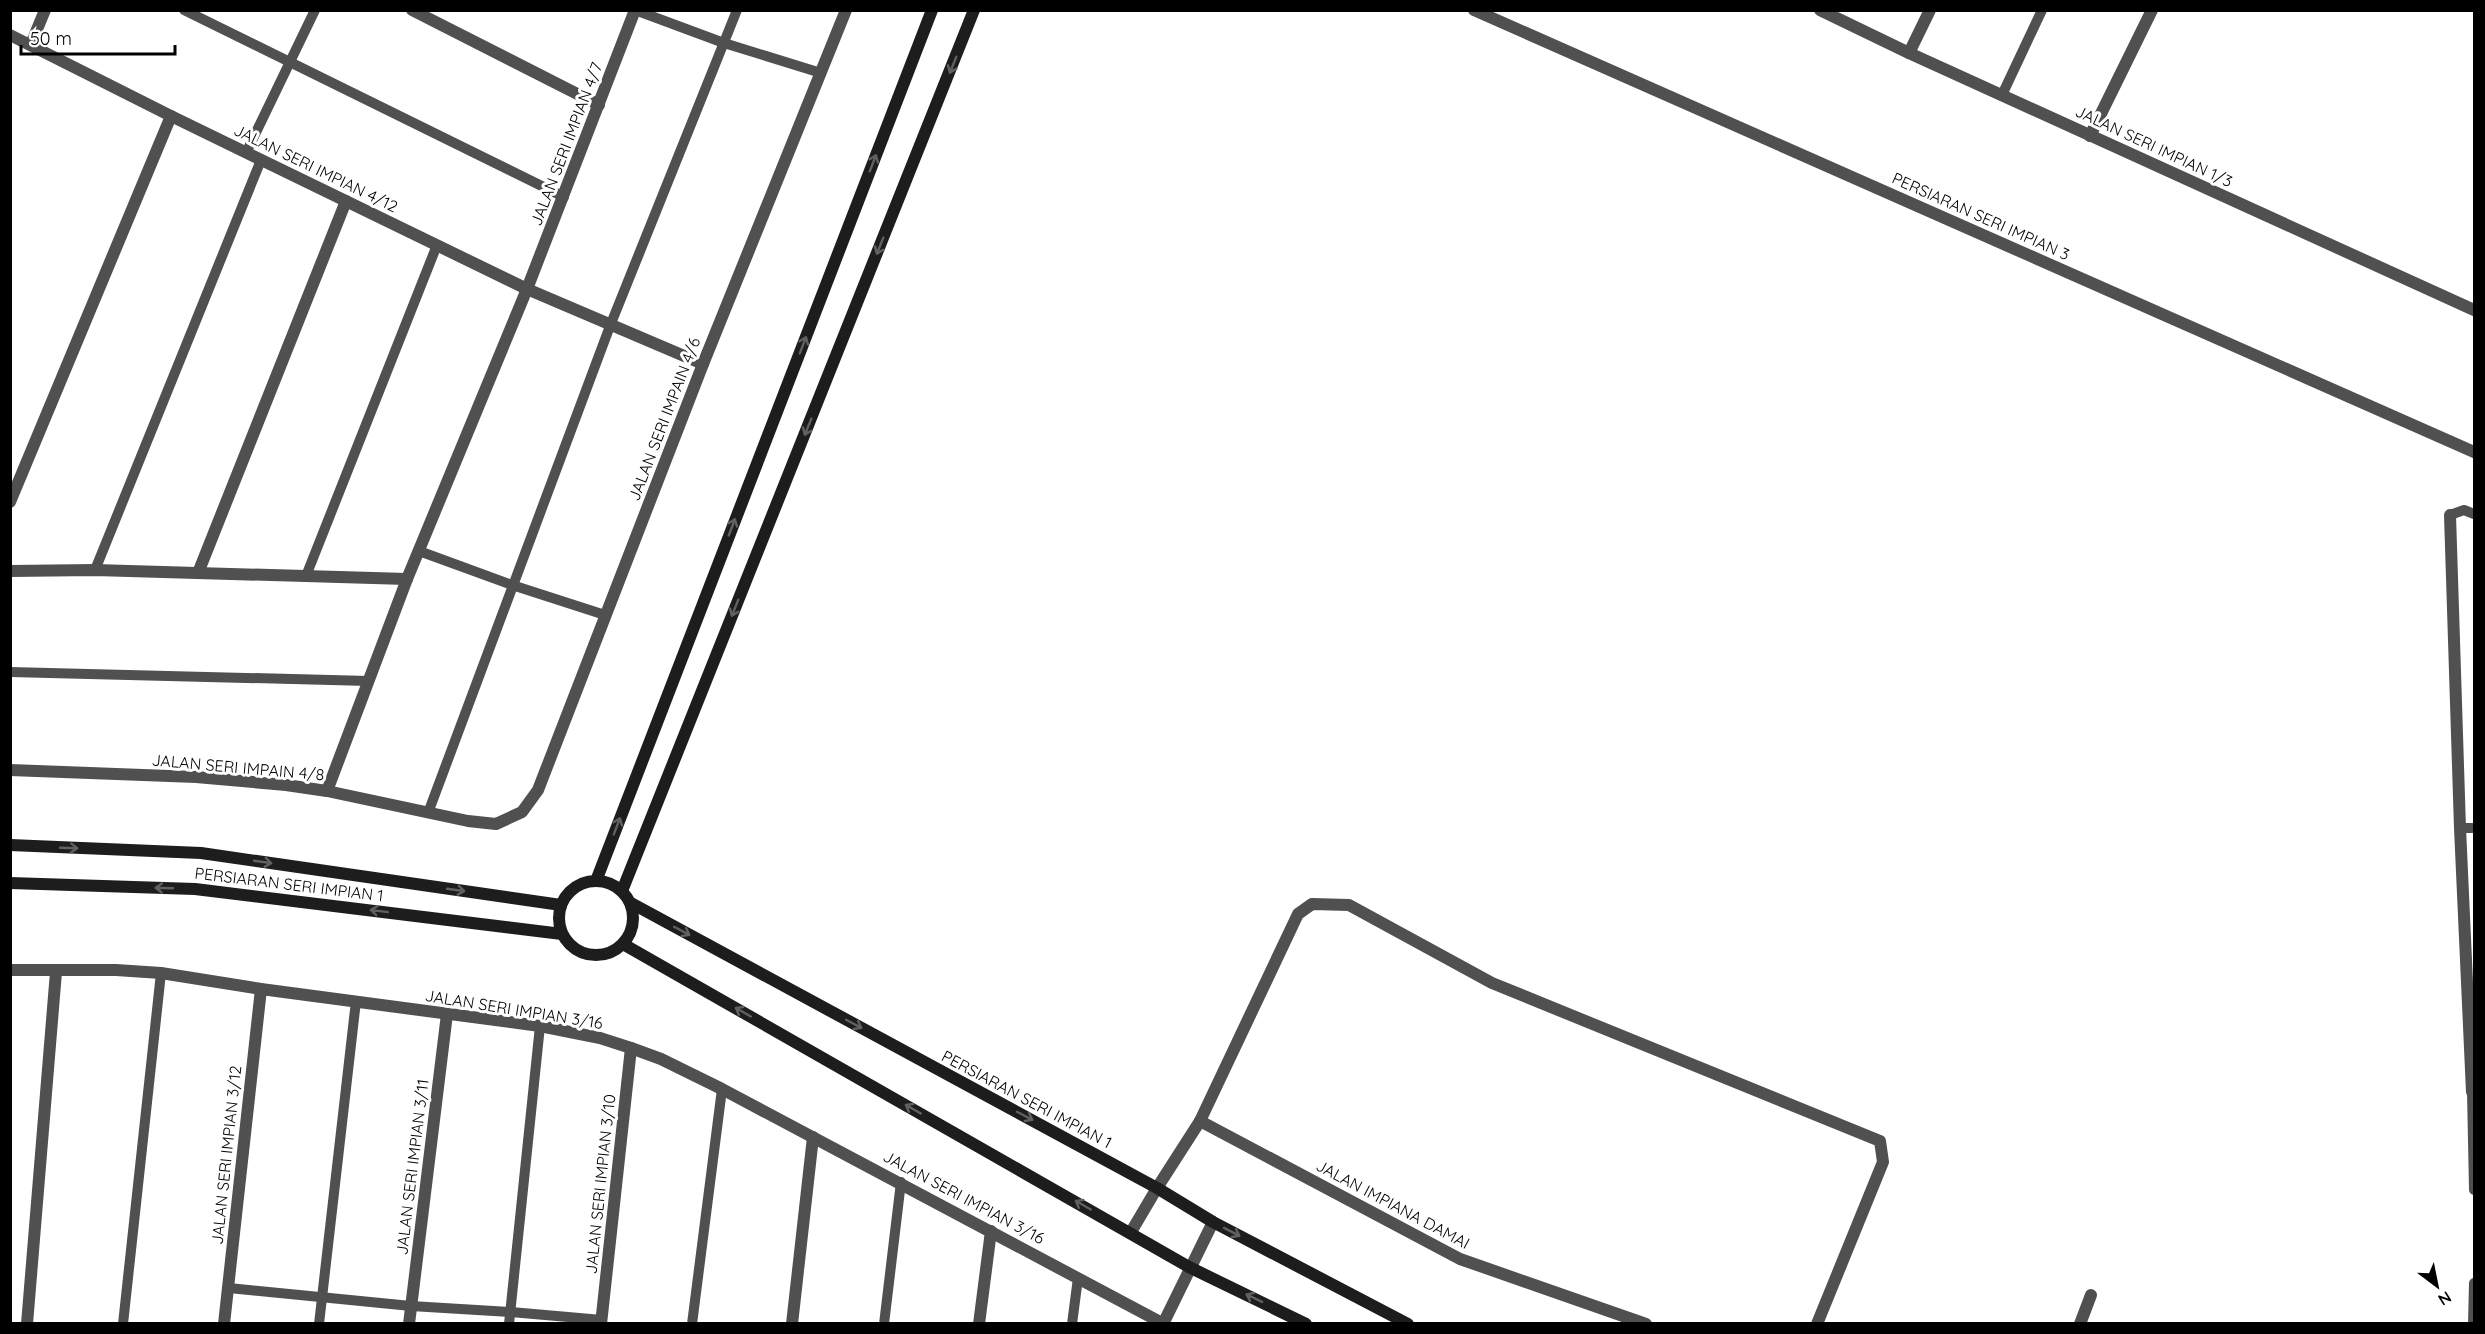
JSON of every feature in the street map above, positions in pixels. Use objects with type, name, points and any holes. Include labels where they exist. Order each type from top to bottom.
[{"type":"street","points":[[31,44],[45,10]]},
{"type":"street","points":[[411,10],[599,105]]},
{"type":"street","name":"JALAN SERI IMPIAN 4/7","points":[[327,791],[407,579],[527,289],[635,10]]},
{"type":"street","name":"JALAN SERI IMPAIN 4/6","points":[[496,824],[522,812],[538,790],[703,364],[846,10]]},
{"type":"street","points":[[596,881],[932,10]]},
{"type":"street","points":[[622,891],[974,10]]},
{"type":"street","name":"PERSIARAN SERI IMPIAN 3","points":[[1474,10],[1497,15],[2475,452]]},
{"type":"street","name":"JALAN SERI IMPIAN 1/3","points":[[1821,10],[1909,53],[2475,310]]},
{"type":"street","points":[[1909,53],[1930,10]]},
{"type":"street","points":[[2090,136],[2152,10]]},
{"type":"street","name":"JALAN SERI IMPIAN 4/12","points":[[10,35],[246,153],[527,289],[703,364]]},
{"type":"street","points":[[10,502],[171,116]]},
{"type":"street","points":[[198,573],[346,201]]},
{"type":"street","points":[[2450,515],[2460,828],[2473,1092]]},
{"type":"street","points":[[10,571],[95,570],[407,579]]},
{"type":"street","name":"JALAN SERI IMPAIN 4/8","points":[[10,770],[196,777],[286,785],[496,824]]},
{"type":"street","points":[[10,845],[201,853],[561,905]]},
{"type":"street","points":[[596,881],[610,883],[622,891],[631,903],[634,917],[632,932],[623,944],[611,952],[597,956],[583,953],[570,945],[562,934],[559,919],[561,905],[569,893],[581,884],[596,881]]},
{"type":"street","name":"PERSIARAN SERI IMPIAN 1","points":[[10,883],[195,889],[562,934]]},
{"type":"street","name":"PERSIARAN SERI IMPIAN 1","points":[[631,903],[1157,1188],[1213,1222],[1408,1323]]},
{"type":"street","points":[[1131,1232],[1200,1121],[1298,914],[1312,904],[1350,905],[1492,983],[1880,1141],[1883,1162],[1817,1323]]},
{"type":"street","points":[[623,944],[1190,1267],[1306,1323]]},
{"type":"street","name":"JALAN SERI IMPIAN 3/16","points":[[10,970],[56,972],[116,970],[161,973],[261,989],[540,1026],[600,1038],[661,1059],[722,1089],[1164,1323]]},
{"type":"street","points":[[27,1323],[56,972]]},
{"type":"street","name":"JALAN SERI IMPIAN 3/12","points":[[224,1323],[261,989]]},
{"type":"street","name":"JALAN SERI IMPIAN 3/11","points":[[410,1323],[447,1014]]},
{"type":"street","name":"JALAN SERI IMPIAN 3/10","points":[[601,1322],[630,1048]]},
{"type":"street","name":"JALAN IMPIANA DAMAI","points":[[1200,1121],[1460,1259],[1646,1323]]},
{"type":"street","points":[[792,1323],[813,1137]]},
{"type":"street","points":[[1164,1323],[1213,1222]]},
{"type":"street","points":[[979,1323],[991,1231]]},
{"type":"street","points":[[2080,1323],[2091,1294]]},
{"type":"lane","points":[[184,10],[564,196]]},
{"type":"lane","points":[[246,153],[315,10]]},
{"type":"lane","points":[[635,10],[724,43],[821,73]]},
{"type":"lane","points":[[428,813],[610,326],[737,10]]},
{"type":"lane","points":[[2002,95],[2042,10]]},
{"type":"lane","points":[[95,570],[261,160]]},
{"type":"lane","points":[[306,576],[437,245]]},
{"type":"lane","points":[[2450,515],[2464,510],[2475,514]]},
{"type":"lane","points":[[419,551],[512,585],[605,615]]},
{"type":"lane","points":[[10,672],[369,681]]},
{"type":"lane","points":[[2460,828],[2475,828]]},
{"type":"lane","points":[[123,1323],[161,973]]},
{"type":"lane","points":[[319,1323],[356,1001]]},
{"type":"lane","points":[[509,1323],[540,1026]]},
{"type":"lane","points":[[692,1323],[722,1089]]},
{"type":"lane","points":[[2473,1092],[2475,1190]]},
{"type":"lane","points":[[884,1323],[901,1182]]},
{"type":"lane","points":[[1072,1323],[1078,1278]]},
{"type":"lane","points":[[2473,1323],[2475,1283]]},
{"type":"lane","points":[[229,1288],[601,1322]]}]
